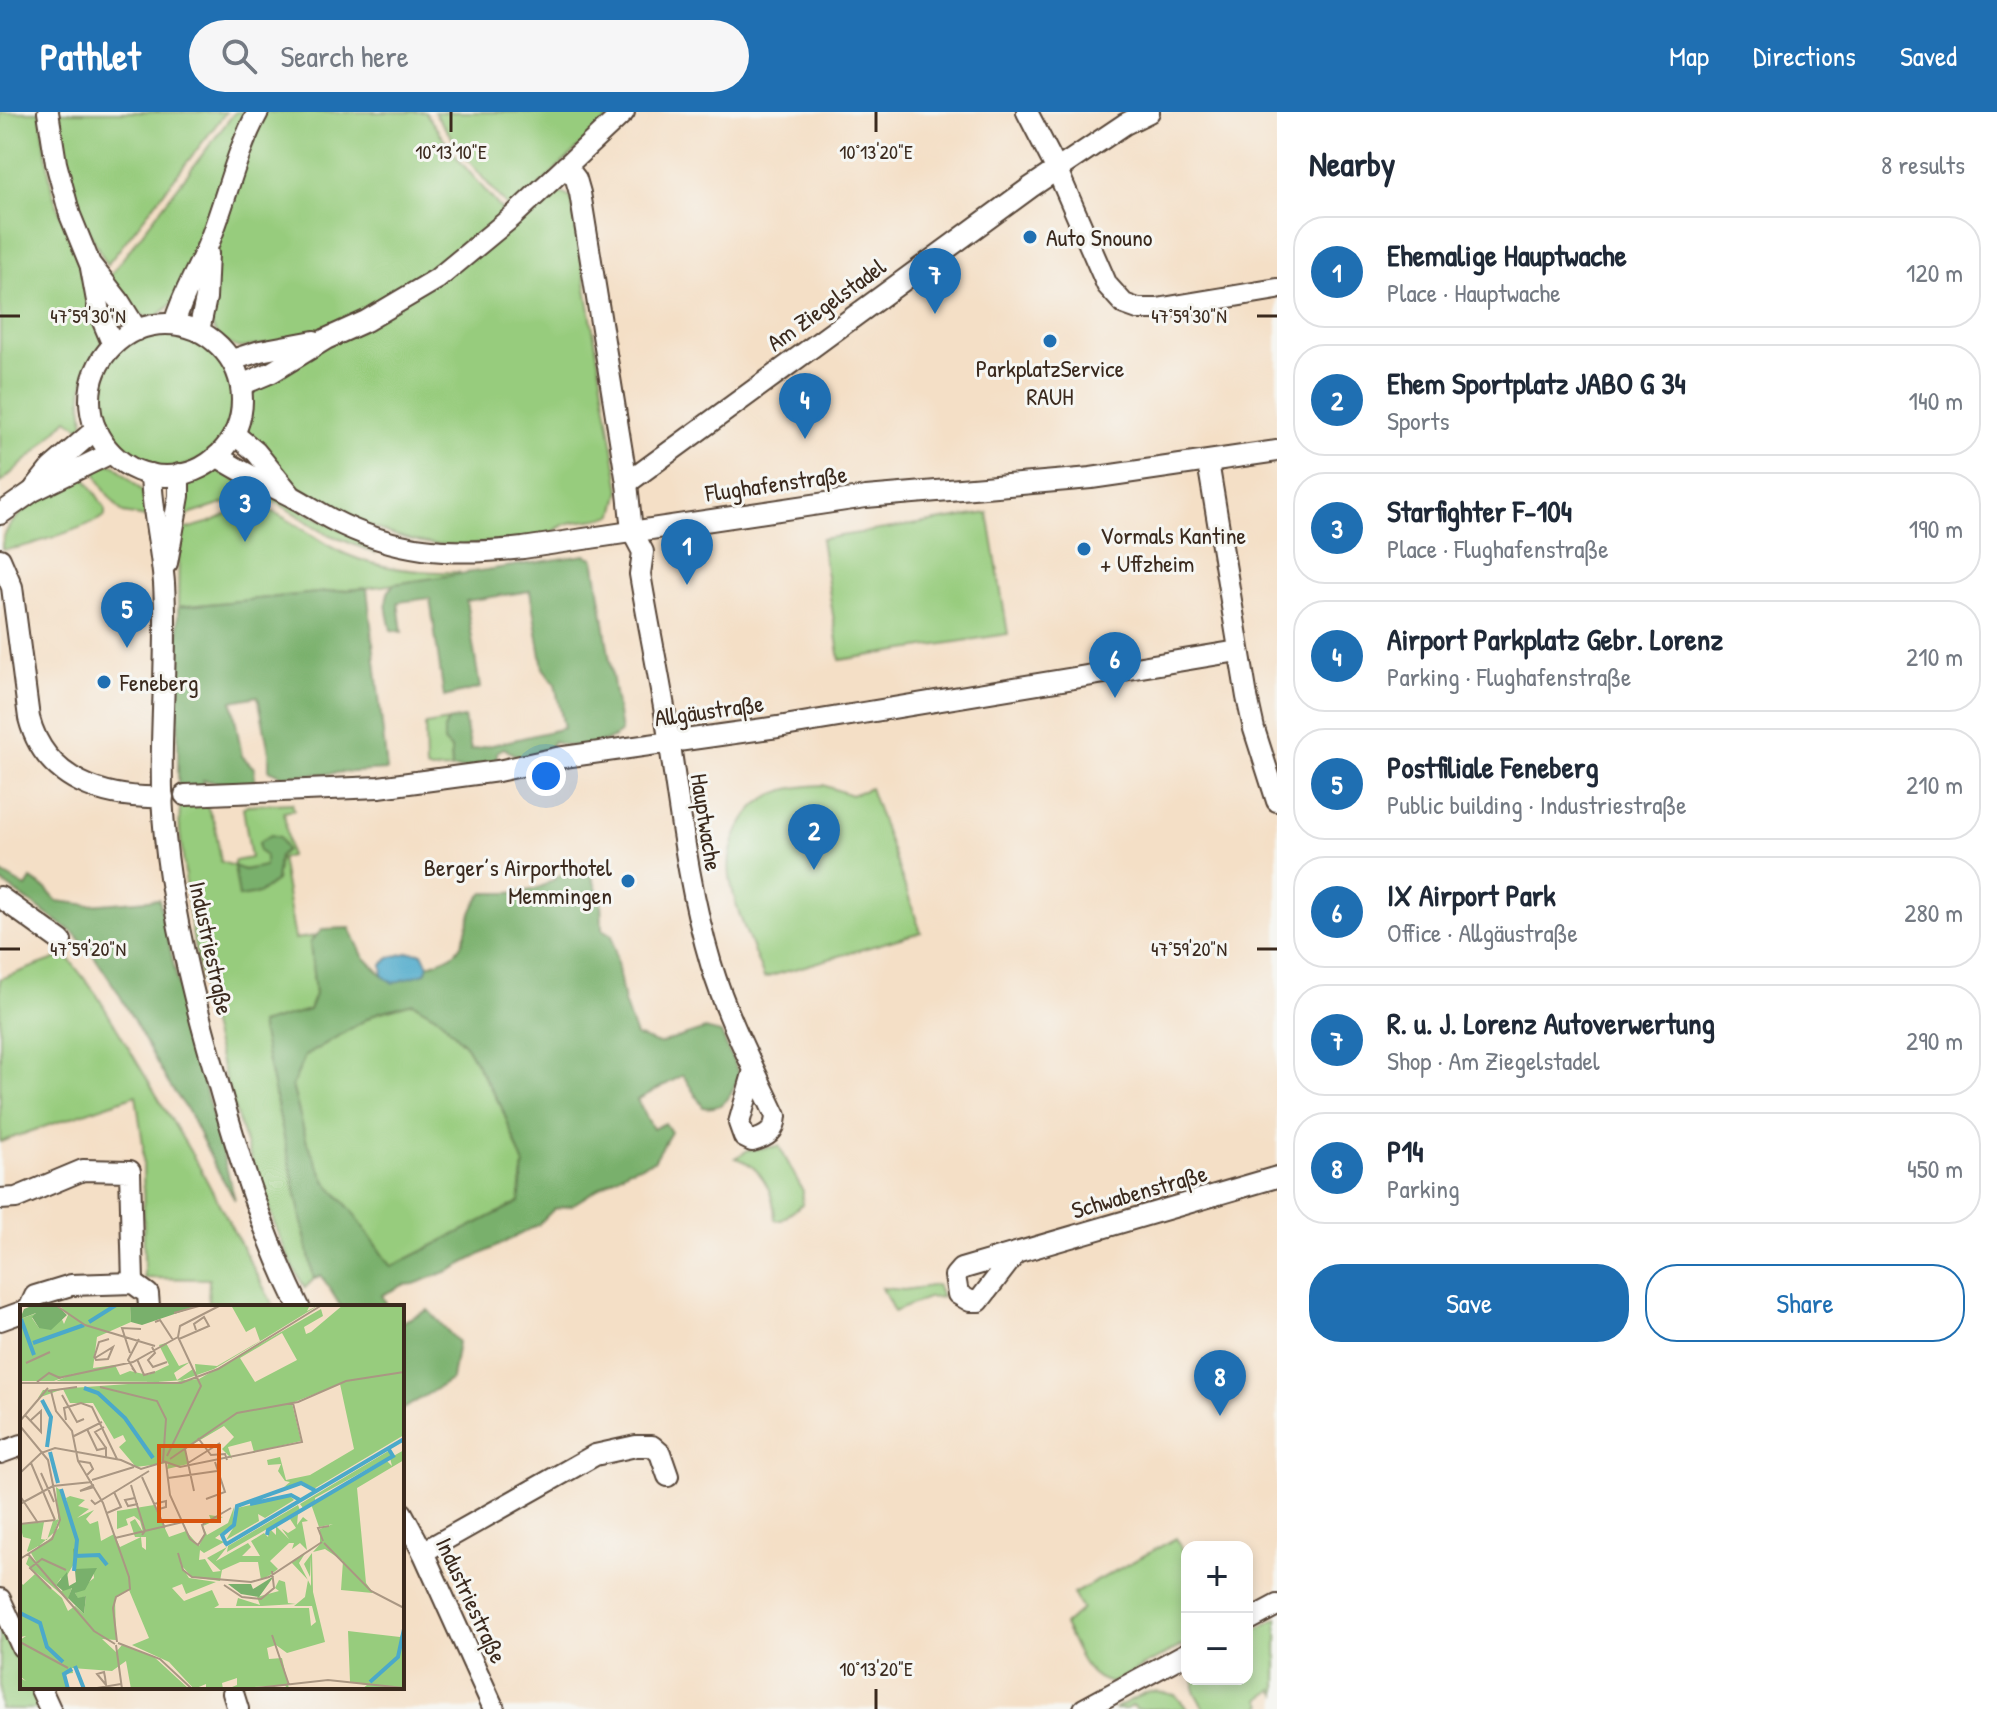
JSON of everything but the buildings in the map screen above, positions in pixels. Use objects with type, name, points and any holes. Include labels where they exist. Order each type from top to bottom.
[{"type":"street","points":[[48,112],[63,192],[90,264],[99,312],[113,345]]},
{"type":"street","points":[[174,324],[182,295],[208,245],[244,140],[258,112]]},
{"type":"street","points":[[241,385],[272,372],[437,279],[483,243],[624,112]]},
{"type":"street","points":[[1027,112],[1057,170],[1107,285],[1124,304],[1138,309],[1157,309],[1277,289]]},
{"type":"street","name":"Am Ziegelstadel","points":[[627,483],[1057,170],[1125,124],[1149,112]]},
{"type":"street","name":"Hauptwache","points":[[566,166],[576,179],[580,193],[632,531],[643,552],[640,574],[683,845],[712,968],[754,1070]]},
{"type":"street","points":[[199,331],[206,298],[208,245]]},
{"type":"street","points":[[90,264],[137,330]]},
{"type":"street","points":[[155,324],[174,324],[199,331],[213,340],[232,360],[241,385],[242,405],[234,434],[217,456],[194,470],[179,474],[151,474],[111,453],[96,429],[91,390],[103,357],[113,345],[137,330],[155,324]]},
{"type":"street","points":[[232,360],[260,351],[326,339]]},
{"type":"street","points":[[33,491],[51,468],[96,429]]},
{"type":"street","name":"Flughafenstraße","points":[[234,434],[256,452],[293,497]]},
{"type":"street","name":"Flughafenstraße","points":[[217,456],[332,520],[373,537],[441,553],[495,551],[866,497],[1064,481],[1277,451]]},
{"type":"street","points":[[0,514],[33,491],[111,453]]},
{"type":"street","points":[[1208,462],[1238,651],[1254,729],[1277,801]]},
{"type":"street","name":"Industriestraße","points":[[151,474],[164,582],[163,797],[165,837],[174,893],[201,1024],[243,1169],[273,1255],[298,1305]]},
{"type":"street","name":"Industriestraße","points":[[164,582],[179,496],[179,474]]},
{"type":"street","points":[[0,559],[12,587],[29,718],[33,735],[44,752],[90,788],[132,798],[163,797]]},
{"type":"street","name":"Allgäustraße","points":[[185,795],[379,787],[1238,651]]},
{"type":"street","points":[[5,905],[61,941]]},
{"type":"street","points":[[0,1199],[16,1198],[83,1170],[130,1171],[133,1283]]},
{"type":"street","name":"Schwabenstraße","points":[[1015,1254],[1277,1177]]},
{"type":"street","points":[[31,1305],[35,1296],[71,1285],[133,1283],[148,1294],[149,1305]]},
{"type":"street","points":[[0,1320],[20,1313]]},
{"type":"street","points":[[0,1453],[20,1446]]},
{"type":"street","points":[[423,1552],[595,1455],[636,1446],[652,1446],[660,1453],[668,1476]]},
{"type":"street","name":"Industriestraße","points":[[404,1517],[494,1709]]},
{"type":"street","points":[[0,1599],[20,1637]]},
{"type":"street","points":[[1253,1618],[1277,1605]]},
{"type":"street","points":[[1084,1709],[1181,1656]]},
{"type":"street","points":[[41,1689],[50,1709]]},
{"type":"green space","points":[[0,112],[40,112],[52,191],[103,343],[91,361],[84,382],[82,429],[67,419],[0,483]]},
{"type":"green space","points":[[55,112],[226,112],[107,265],[71,198]]},
{"type":"green space","points":[[235,112],[254,112],[179,294],[158,315],[149,317],[141,314],[133,309],[108,278]]},
{"type":"green space","points":[[264,112],[425,112],[459,160],[507,216],[436,271],[358,318],[302,338],[241,348],[230,344],[213,328],[209,317],[220,224]]},
{"type":"green space","points":[[434,112],[615,112],[512,212],[466,158]]},
{"type":"green space","points":[[562,193],[571,198],[620,490],[614,514],[566,524],[548,534],[519,540],[461,545],[420,542],[369,526],[308,496],[276,467],[248,435],[244,426],[249,395],[541,200]]},
{"type":"green space","points":[[166,330],[192,335],[215,350],[230,373],[235,399],[230,425],[215,448],[192,463],[166,468],[140,463],[117,448],[102,425],[97,399],[102,373],[117,350],[140,335]]},
{"type":"green space","points":[[115,465],[142,491],[146,517],[123,513],[106,492],[95,467]]},
{"type":"green space","points":[[216,467],[373,546],[375,553],[325,533],[278,503],[257,499],[226,503],[179,518],[186,478]]},
{"type":"green space","points":[[83,474],[105,508],[105,516],[36,543],[2,549],[10,525],[20,514],[45,495]]},
{"type":"green space","points":[[252,506],[273,512],[335,549],[364,561],[427,572],[459,572],[459,575],[367,588],[178,607],[179,531]]},
{"type":"green space","points":[[988,513],[1008,634],[840,660],[821,539]]},
{"type":"green space","points":[[585,555],[593,558],[595,564],[621,732],[606,741],[588,746],[569,746],[554,741],[544,752],[531,757],[517,756],[504,748],[497,752],[497,760],[484,768],[452,769],[451,749],[444,742],[444,729],[448,721],[464,718],[471,750],[564,728],[555,684],[543,668],[530,591],[466,601],[480,688],[444,697],[430,598],[398,602],[402,632],[391,630],[386,606],[390,589],[394,584]]},
{"type":"green space","points":[[367,588],[387,770],[283,776],[269,770],[269,752],[258,696],[232,701],[242,756],[254,768],[255,782],[236,785],[203,780],[204,788],[178,792],[178,607]]},
{"type":"green space","points":[[448,721],[444,729],[451,749],[452,769],[426,768],[425,725]]},
{"type":"green space","points":[[823,785],[851,795],[870,788],[921,932],[764,978],[731,883],[733,844],[744,819],[763,800],[786,790]]},
{"type":"green space","points":[[204,799],[215,825],[221,862],[234,866],[234,861],[251,858],[243,808],[247,805],[292,803],[294,810],[284,812],[290,856],[281,858],[295,939],[316,936],[310,942],[315,995],[309,1010],[260,1024],[314,1279],[305,1288],[283,1245],[255,1170],[230,1096],[210,1020],[188,905],[179,824],[182,800]],"holes":[[[265,856],[279,856],[276,881],[240,897],[235,867],[244,870],[265,866]]]},
{"type":"green space","points":[[271,835],[280,837],[286,850],[279,856],[276,881],[258,894],[239,897],[234,866],[244,870],[265,866],[265,856],[259,850],[259,842]]},
{"type":"green space","points":[[588,867],[601,899],[602,929],[612,935],[624,1002],[636,1036],[659,1044],[705,1029],[721,1033],[739,1074],[731,1094],[717,1106],[703,1107],[683,1075],[637,1100],[653,1129],[665,1123],[671,1132],[654,1161],[628,1170],[572,1205],[554,1209],[538,1225],[451,1270],[382,1295],[387,1305],[340,1305],[321,1275],[314,1279],[260,1024],[309,1010],[315,994],[310,942],[323,929],[350,928],[363,956],[383,976],[425,973],[428,965],[450,956],[458,949],[473,909],[484,893],[533,890],[573,868]],"holes":[[[413,1003],[441,1019],[466,1046],[501,1106],[524,1165],[519,1202],[391,1267],[352,1211],[326,1182],[307,1143],[292,1086],[305,1056],[377,1013]]]},
{"type":"green space","points":[[0,872],[26,887],[31,879],[57,901],[90,905],[159,899],[185,1014],[235,1200],[188,1111],[168,1083],[118,992],[94,956],[75,934],[0,881]]},
{"type":"green space","points":[[66,955],[97,995],[200,1168],[273,1305],[208,1305],[209,1279],[144,1278],[143,1144],[136,1095],[0,1142],[0,979]]},
{"type":"green space","points":[[413,1003],[441,1019],[466,1046],[501,1106],[524,1165],[519,1203],[391,1267],[352,1211],[326,1182],[307,1143],[292,1086],[305,1056],[377,1013]]},
{"type":"green space","points":[[779,1146],[803,1191],[802,1204],[782,1220],[775,1220],[773,1200],[760,1174],[736,1158],[748,1150]]},
{"type":"green space","points":[[937,1285],[942,1297],[927,1298],[894,1312],[882,1288],[904,1290]]},
{"type":"green space","points":[[428,1310],[458,1342],[452,1379],[404,1409],[404,1321]]},
{"type":"green space","points":[[1176,1538],[1181,1547],[1181,1646],[1112,1683],[1102,1680],[1082,1661],[1064,1625],[1082,1609],[1073,1594]]},
{"type":"green space","points":[[0,1612],[20,1656],[20,1689],[36,1689],[45,1709],[0,1709]]},
{"type":"green space","points":[[1277,1618],[1277,1694],[1274,1690],[1260,1699],[1263,1705],[1257,1709],[1204,1709],[1194,1685],[1253,1685],[1253,1632]]},
{"type":"green space","points":[[1146,1692],[1175,1695],[1188,1709],[1136,1709],[1133,1705],[1127,1709],[1114,1709]]},
{"type":"water","points":[[410,952],[422,953],[428,965],[425,973],[393,983],[383,976],[382,965],[389,958]]},
{"type":"place","name":"Auto Snouno","points":[[1030,237]]},
{"type":"place","name":"R. u. J. Lorenz Autoverwertung","points":[[935,314]]},
{"type":"place","name":"ParkplatzService RAUH","points":[[1050,341]]},
{"type":"place","name":"Airport Parkplatz Gebr. Lorenz","points":[[805,439]]},
{"type":"place","name":"Starfighter F-104","points":[[245,542]]},
{"type":"place","name":"Vormals Kantine + Uffzheim","points":[[1084,549]]},
{"type":"place","name":"Ehemalige Hauptwache","points":[[687,585]]},
{"type":"place","name":"Postfiliale Feneberg","points":[[127,648]]},
{"type":"place","name":"Feneberg","points":[[104,682]]},
{"type":"place","name":"IX Airport Park","points":[[1115,698]]},
{"type":"place","name":"Ehem Sportplatz JABO G 34","points":[[814,870]]},
{"type":"place","name":"Berger’s Airporthotel Memmingen","points":[[628,881]]},
{"type":"place","name":"P14","points":[[1220,1416]]}]
